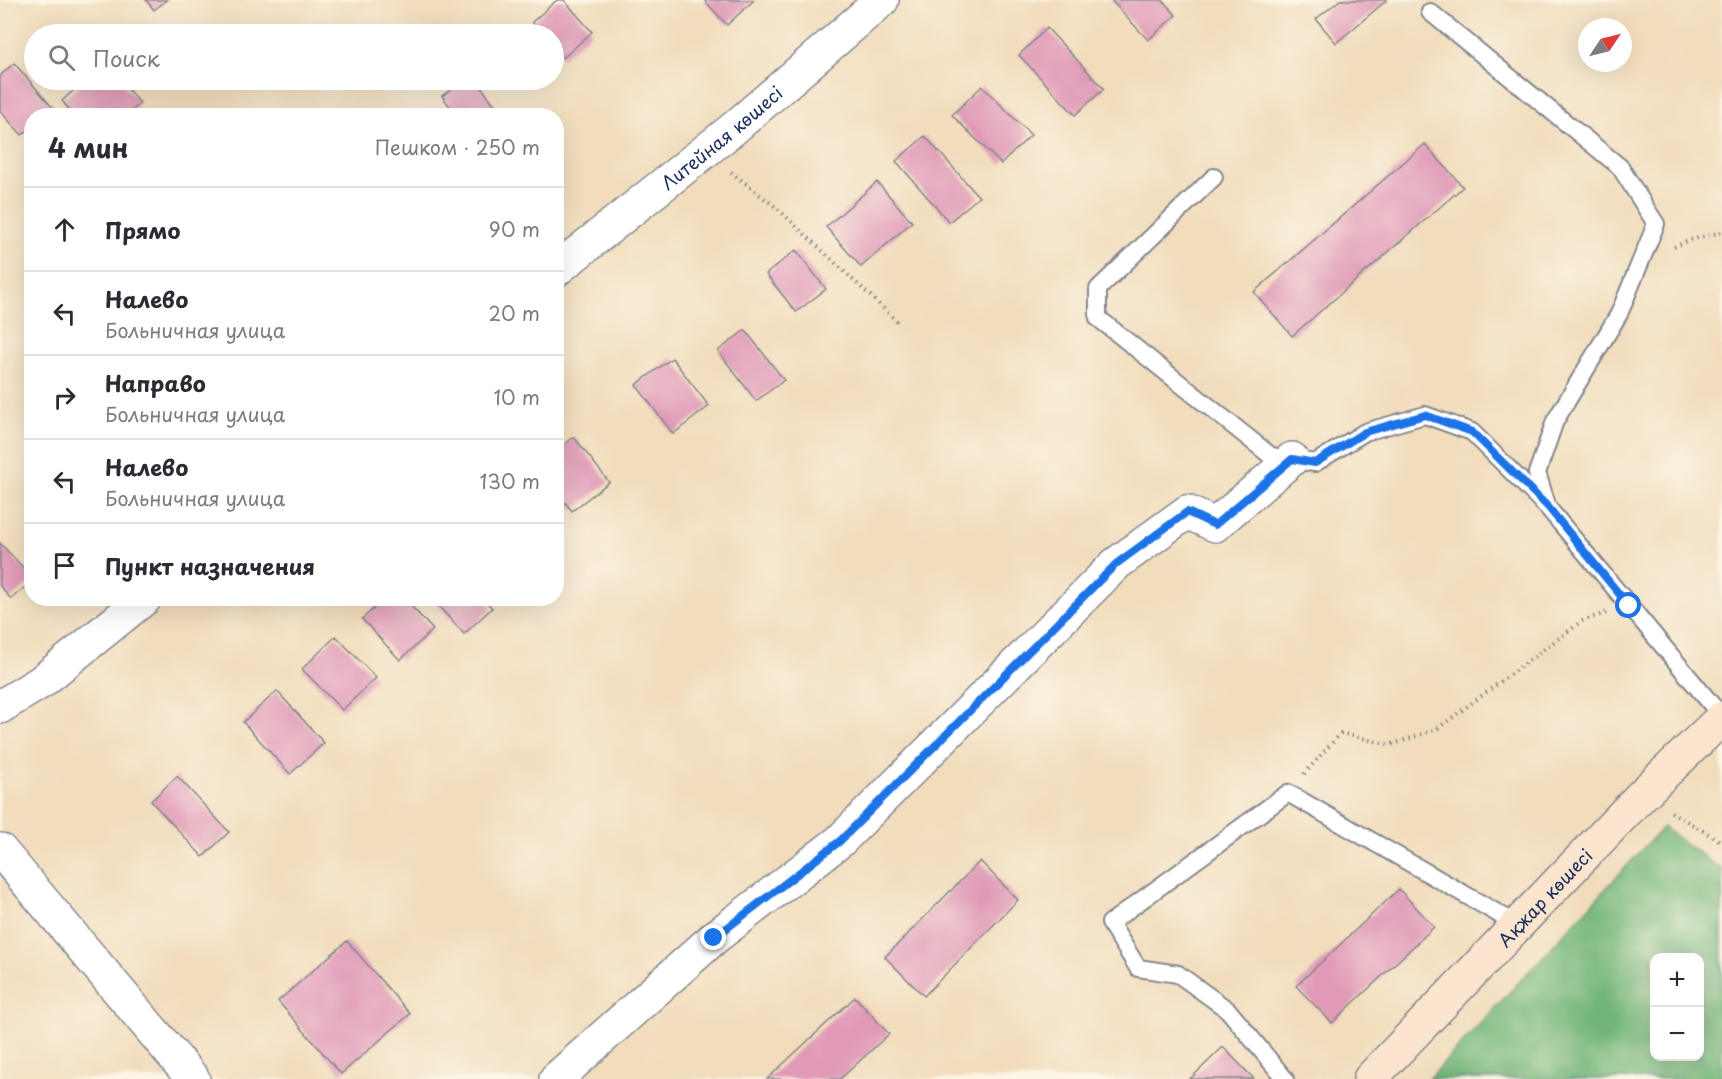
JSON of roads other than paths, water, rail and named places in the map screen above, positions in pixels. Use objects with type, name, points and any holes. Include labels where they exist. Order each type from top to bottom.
[{"type":"street","name":"Литейная көшесі","points":[[564,264],[705,152],[882,0]]},
{"type":"street","points":[[556,1079],[714,938],[840,841],[1116,564],[1187,512],[1215,525],[1292,459]]},
{"type":"street","points":[[0,707],[41,682],[135,606]]},
{"type":"street","name":"Ақжар көшесі","points":[[1370,1079],[1642,795],[1722,718]]},
{"type":"street","points":[[0,850],[193,1079]]},
{"type":"lane","points":[[1430,12],[1620,167],[1656,224],[1619,314],[1555,421],[1537,473],[1548,507]]},
{"type":"lane","points":[[1214,177],[1098,289],[1098,318],[1271,456],[1315,463],[1365,432],[1425,415],[1472,432],[1548,507],[1722,718]]},
{"type":"lane","points":[[1285,1079],[1228,1010],[1178,974],[1138,968],[1110,922],[1288,793],[1518,925]]}]
